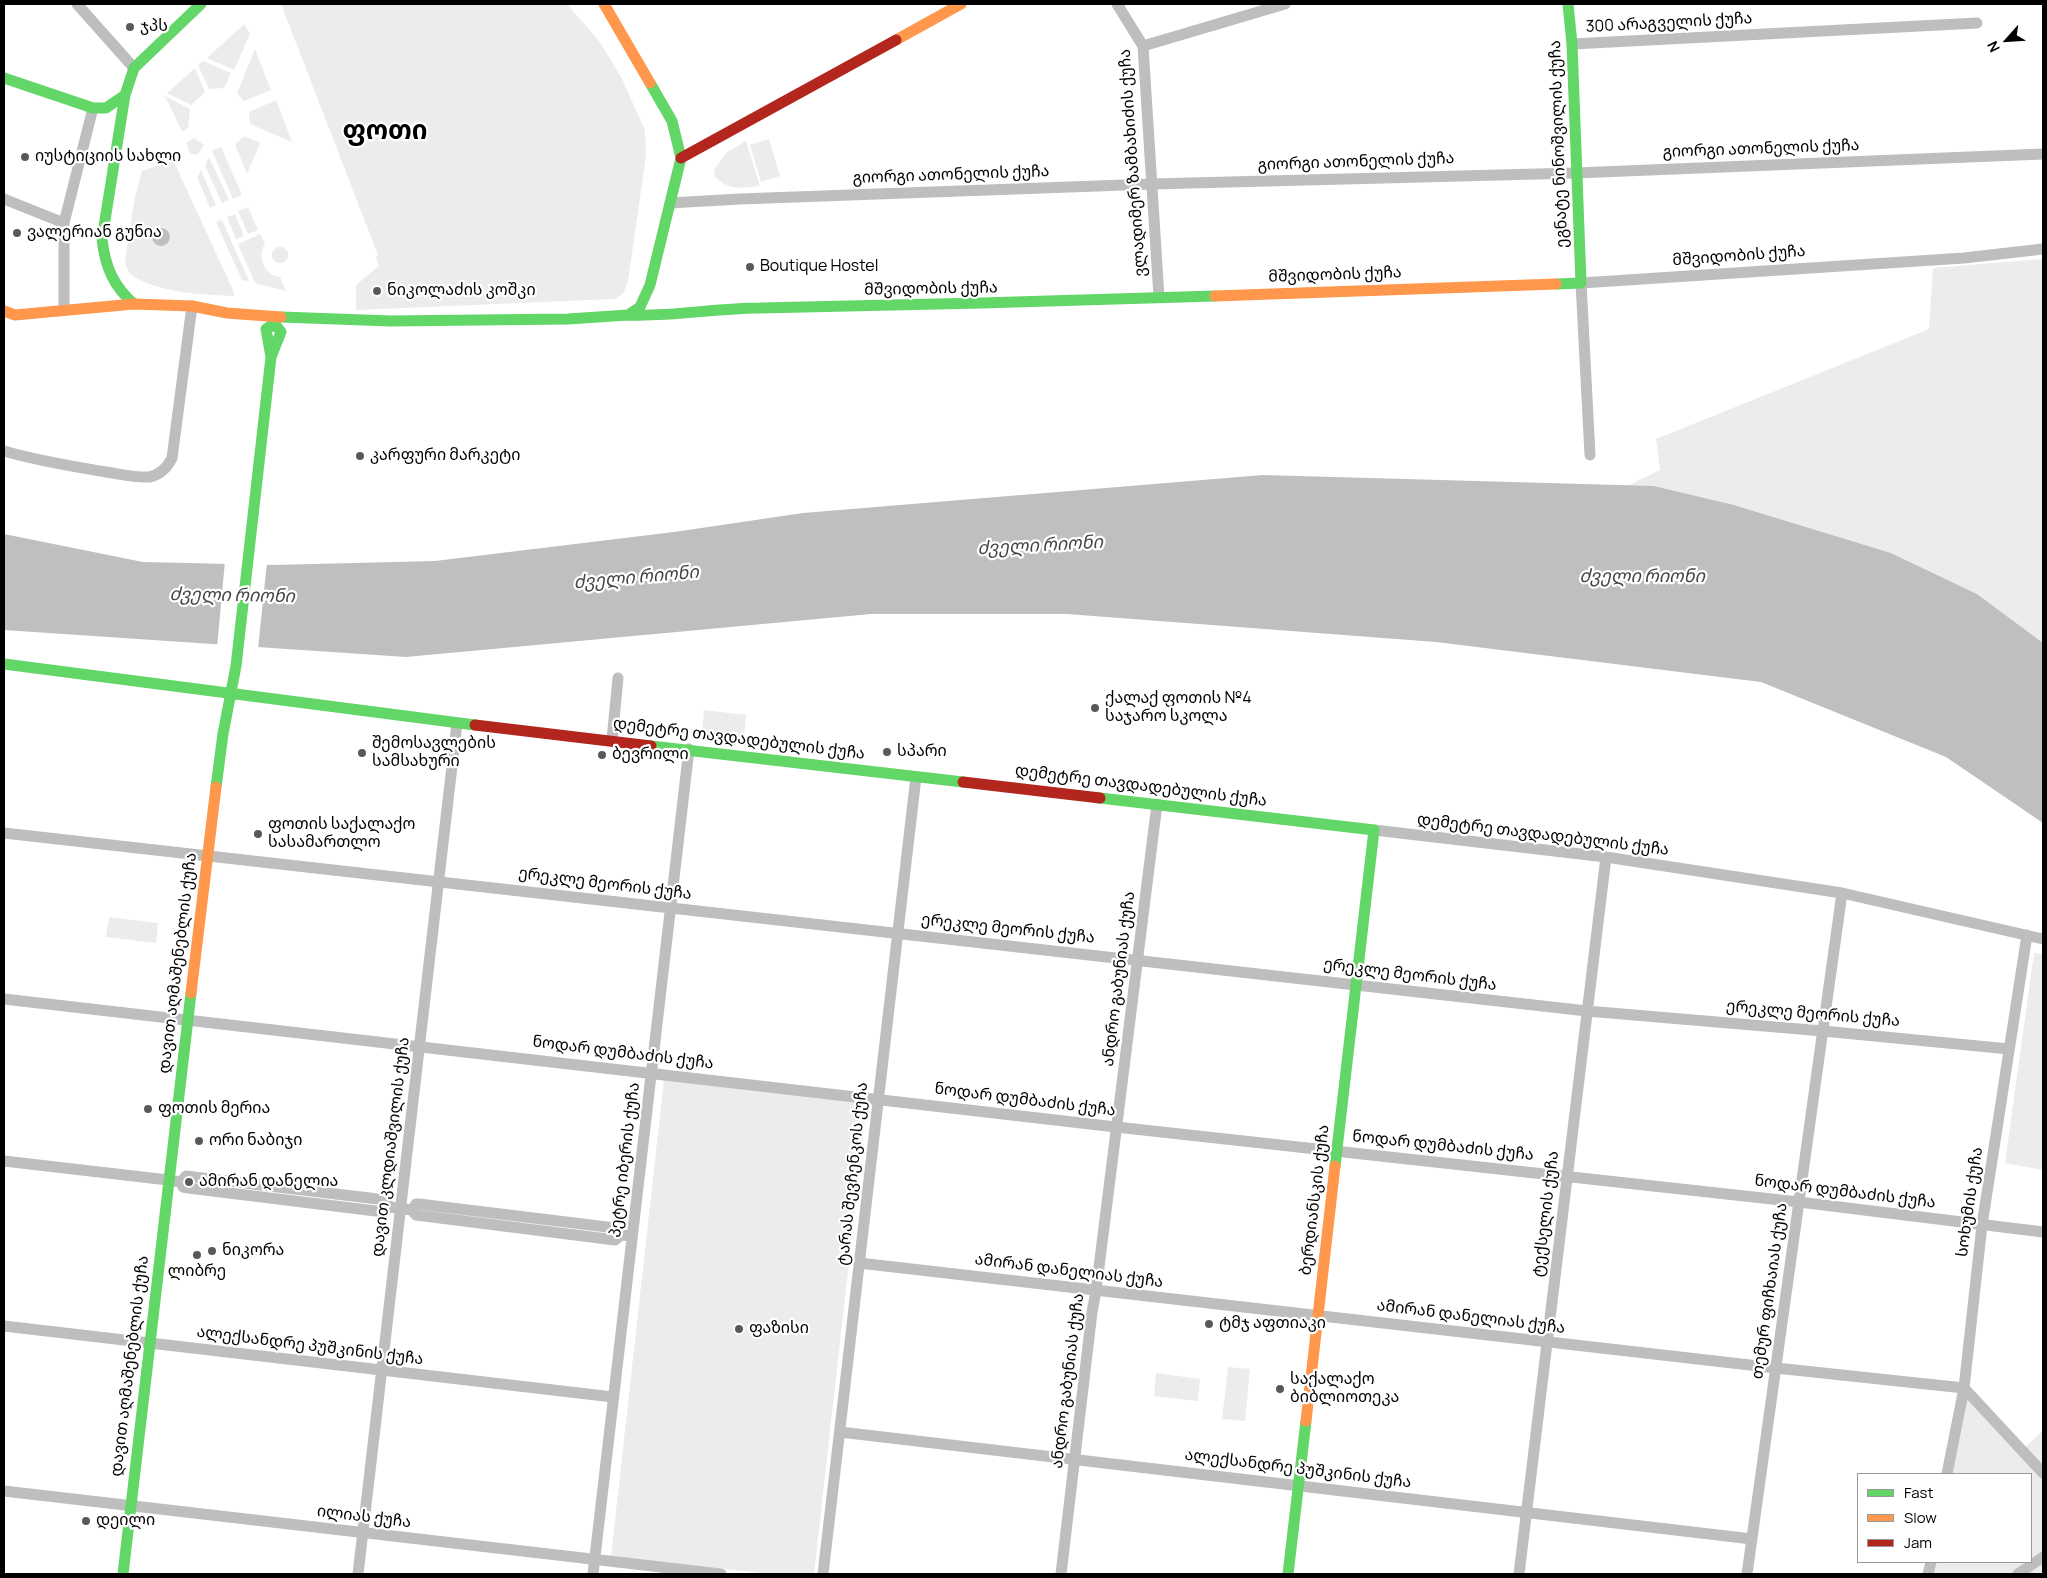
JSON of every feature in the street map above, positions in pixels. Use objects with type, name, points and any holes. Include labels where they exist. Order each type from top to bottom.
[{"type":"street","points":[[77,4],[134,68]]},
{"type":"street","points":[[134,304],[124,297],[111,280],[103,258],[102,239],[125,95],[134,68],[201,4]]},
{"type":"street","points":[[604,4],[672,121],[681,158],[650,285],[640,307],[628,316]]},
{"type":"street","points":[[681,158],[961,4]]},
{"type":"street","name":"ვლადიმერ ზამბახიძის ქუჩა","points":[[1117,4],[1143,46],[1159,297]]},
{"type":"street","points":[[1143,46],[1285,4]]},
{"type":"street","name":"ეგნატე ნინოშვილის ქუჩა","points":[[1568,4],[1572,44],[1581,283]]},
{"type":"street","name":"300 არაგველის ქუჩა","points":[[1572,44],[1977,24]]},
{"type":"street","points":[[4,78],[93,108],[106,108],[125,95]]},
{"type":"street","points":[[64,310],[64,223],[93,108]]},
{"type":"street","name":"გიორგი ათონელის ქუჩა","points":[[670,203],[1152,184],[1576,172],[2043,154]]},
{"type":"street","points":[[4,199],[64,223]]},
{"type":"street","name":"მშვიდობის ქუჩა","points":[[4,311],[15,315],[134,304],[192,306],[228,312],[306,318],[401,321],[568,319],[654,316],[732,308],[988,304],[1581,283],[1964,258],[2043,249]]},
{"type":"street","points":[[1581,283],[1590,456]]},
{"type":"street","points":[[650,285],[654,316]]},
{"type":"street","points":[[4,451],[35,460],[148,477],[168,467],[172,458],[192,306]]},
{"type":"street","points":[[237,312],[256,325],[266,337]]},
{"type":"street","points":[[279,336],[292,325],[306,318]]},
{"type":"street","points":[[266,337],[267,327],[274,326],[279,328],[279,336]]},
{"type":"street","name":"დავით აღმაშენებლის ქუჩა","points":[[123,1574],[207,855],[223,734],[236,666],[271,357],[279,336]]},
{"type":"street","name":"დავით აღმაშენებლის ქუჩა","points":[[266,337],[271,357]]},
{"type":"street","name":"დემეტრე თავდადებულის ქუჩა","points":[[4,664],[457,722],[1606,857],[1842,893],[2043,939]]},
{"type":"street","points":[[612,740],[618,678]]},
{"type":"street","name":"დავით კლდიაშვილის ქუჩა","points":[[358,1574],[457,722]]},
{"type":"street","name":"პეტრე იბერის ქუჩა","points":[[593,1574],[613,1397],[626,1235],[652,1072],[689,749]]},
{"type":"street","name":"ტარას შევჩენკოს ქუჩა","points":[[823,1574],[916,777]]},
{"type":"street","name":"ანდრო გაბუნიას ქუჩა","points":[[1061,1574],[1092,1312],[1157,804]]},
{"type":"street","name":"ბერდიანსკის ქუჩა","points":[[1288,1574],[1374,830]]},
{"type":"street","name":"ერეკლე მეორის ქუჩა","points":[[4,832],[1587,1011],[2009,1049]]},
{"type":"street","name":"ტექსელის ქუჩა","points":[[1519,1574],[1606,857]]},
{"type":"street","name":"თემურ ფიჩხაიას ქუჩა","points":[[1746,1574],[1842,893]]},
{"type":"street","name":"სოხუმის ქუჩა","points":[[1947,1473],[1964,1388],[1982,1225],[2026,935]]},
{"type":"street","name":"ნოდარ დუმბაძის ქუჩა","points":[[4,999],[419,1045],[1116,1127],[1799,1202],[2043,1232]]},
{"type":"street","points":[[4,1161],[168,1180],[181,1182],[183,1187],[188,1188],[384,1212],[401,1208],[416,1215],[605,1239],[617,1240],[626,1235]]},
{"type":"street","name":"ამირან დანელიას ქუჩა","points":[[860,1263],[1964,1388]]},
{"type":"street","name":"ალექსანდრე პუშკინის ქუჩა","points":[[4,1326],[613,1397]]},
{"type":"street","points":[[1964,1388],[2043,1473]]},
{"type":"street","name":"ალექსანდრე პუშკინის ქუჩა","points":[[840,1432],[1752,1539]]},
{"type":"street","name":"ილიას ქუჩა","points":[[4,1491],[721,1574]]},
{"type":"street","points":[[2018,1574],[2043,1557]]},
{"type":"shaded area","points":[[281,4],[567,4],[599,41],[621,77],[645,130],[646,156],[628,281],[623,294],[614,299],[356,310],[356,285],[379,266],[376,257],[378,255]]},
{"type":"shaded area","points":[[244,24],[250,34],[234,70],[207,58]]},
{"type":"shaded area","points":[[255,49],[271,90],[244,101],[237,93]]},
{"type":"shaded area","points":[[203,61],[231,73],[224,88],[209,89],[198,65]]},
{"type":"shaded area","points":[[195,68],[205,92],[191,105],[167,93]]},
{"type":"shaded area","points":[[165,96],[190,109],[188,128],[182,132]]},
{"type":"shaded area","points":[[276,100],[292,142],[250,124],[249,112]]},
{"type":"shaded area","points":[[244,136],[260,143],[247,174],[235,144]]},
{"type":"shaded area","points":[[194,138],[204,145],[197,155],[190,153],[186,143]]},
{"type":"shaded area","points":[[769,139],[780,176],[761,182],[750,145]]},
{"type":"shaded area","points":[[746,141],[760,186],[736,187],[725,184],[715,176],[714,170],[726,153]]},
{"type":"shaded area","points":[[221,147],[242,195],[233,199],[212,151]]},
{"type":"shaded area","points":[[209,157],[229,200],[222,203],[205,166]]},
{"type":"shaded area","points":[[173,160],[233,290],[234,296],[180,292],[154,286],[130,274],[125,264],[135,197],[142,171]]},
{"type":"shaded area","points":[[201,170],[216,205],[210,208],[197,177]]},
{"type":"shaded area","points":[[248,207],[258,230],[248,234],[238,211]]},
{"type":"shaded area","points":[[235,214],[244,236],[236,239],[227,217]]},
{"type":"shaded area","points":[[222,220],[249,281],[242,280],[216,222]]},
{"type":"shaded area","points":[[260,234],[265,243],[262,254],[263,264],[269,272],[280,277],[286,291],[255,283],[238,244]]},
{"type":"shaded area","points":[[280,247],[288,255],[280,263],[272,255]]},
{"type":"shaded area","points":[[2043,259],[2043,643],[1977,594],[1891,553],[1734,505],[1654,486],[1627,486],[1660,470],[1656,439],[1929,329],[1933,268]]},
{"type":"shaded area","points":[[704,710],[746,715],[744,737],[702,733]]},
{"type":"shaded area","points":[[109,917],[158,923],[156,943],[106,937]]},
{"type":"shaded area","points":[[2034,953],[2043,954],[2043,1170],[2005,1163]]},
{"type":"shaded area","name":"ფაზისი","points":[[664,1079],[867,1102],[814,1574],[769,1574],[611,1556]]},
{"type":"shaded area","points":[[1228,1367],[1250,1369],[1245,1421],[1222,1419]]},
{"type":"shaded area","points":[[1156,1373],[1200,1379],[1198,1401],[1154,1396]]},
{"type":"shaded area","points":[[1964,1388],[2022,1450],[2043,1430],[2043,1574],[1928,1574],[1931,1563],[2032,1563],[2032,1473],[1947,1473]]},
{"type":"water","points":[[161,228],[167,231],[170,237],[167,243],[161,246],[155,243],[152,237],[155,231]]},
{"type":"water","name":"ძველი რიონი","points":[[1263,475],[1654,486],[1734,505],[1891,553],[1977,594],[2043,643],[2043,823],[1946,757],[1761,682],[1436,642],[1067,614],[871,614],[406,657],[4,630],[4,534],[143,562],[272,565],[435,561],[674,532],[803,513]]},
{"type":"pier","points":[[225,561],[267,562],[258,649],[217,647]]},
{"type":"traffic: fast","points":[[134,304],[115,283],[111,275],[105,258],[102,239],[125,95],[134,68],[201,4]]},
{"type":"traffic: fast","points":[[1556,284],[1581,283],[1572,44],[1568,4]]},
{"type":"traffic: fast","points":[[4,78],[93,108],[106,108],[125,95]]},
{"type":"traffic: fast","points":[[281,317],[391,321],[568,319],[628,315],[640,307],[650,285],[681,158],[672,121],[650,83]]},
{"type":"traffic: fast","points":[[628,315],[661,315],[744,308],[1215,296]]},
{"type":"traffic: fast","points":[[216,787],[223,734],[236,666],[271,357],[281,332],[272,325],[266,329],[271,357]]},
{"type":"traffic: fast","points":[[4,664],[475,725]]},
{"type":"traffic: fast","points":[[651,746],[963,782]]},
{"type":"traffic: fast","points":[[1100,798],[1374,830],[1335,1166]]},
{"type":"traffic: fast","points":[[123,1574],[191,993]]},
{"type":"traffic: fast","points":[[1288,1574],[1306,1421]]},
{"type":"traffic: slow","points":[[604,4],[650,83]]},
{"type":"traffic: slow","points":[[896,40],[961,4]]},
{"type":"traffic: slow","points":[[1215,296],[1556,284]]},
{"type":"traffic: slow","points":[[4,311],[15,315],[134,304],[192,306],[227,313],[281,317]]},
{"type":"traffic: slow","points":[[191,993],[216,787]]},
{"type":"traffic: slow","points":[[1306,1421],[1335,1166]]},
{"type":"traffic: jam","points":[[681,158],[896,40]]},
{"type":"traffic: jam","points":[[475,725],[651,746]]},
{"type":"traffic: jam","points":[[963,782],[1100,798]]},
{"type":"place","name":"ჯპს","points":[[130,27]]},
{"type":"place","name":"იუსტიციის სახლი","points":[[25,157]]},
{"type":"place","name":"ვალერიან გუნია","points":[[17,233]]},
{"type":"place","name":"Boutique Hostel","points":[[750,267]]},
{"type":"place","name":"ნიკოლაძის კოშკი","points":[[377,291]]},
{"type":"place","name":"კარფური მარკეტი","points":[[360,456]]},
{"type":"place","name":"ქალაქ ფოთის №4 საჯარო სკოლა","points":[[1095,708]]},
{"type":"place","name":"სპარი","points":[[887,752]]},
{"type":"place","name":"შემოსავლების სამსახური","points":[[362,753]]},
{"type":"place","name":"ბევრილი","points":[[602,755]]},
{"type":"place","name":"ფოთის საქალაქო სასამართლო","points":[[258,834]]},
{"type":"place","name":"ფოთის მერია","points":[[148,1109]]},
{"type":"place","name":"ორი ნაბიჯი","points":[[199,1141]]},
{"type":"place","name":"ამირან დანელია","points":[[189,1182]]},
{"type":"place","name":"ნიკორა","points":[[212,1251]]},
{"type":"place","name":"ლიბრე","points":[[197,1255]]},
{"type":"place","name":"ტმჯ აფთიაკი","points":[[1209,1324]]},
{"type":"place","name":"ფაზისი","points":[[739,1329]]},
{"type":"place","name":"საქალაქო ბიბლიოთეკა","points":[[1280,1389]]},
{"type":"place","name":"დეილი","points":[[86,1521]]},
{"type":"district","name":"ფოთი","points":[[385,132]]}]
